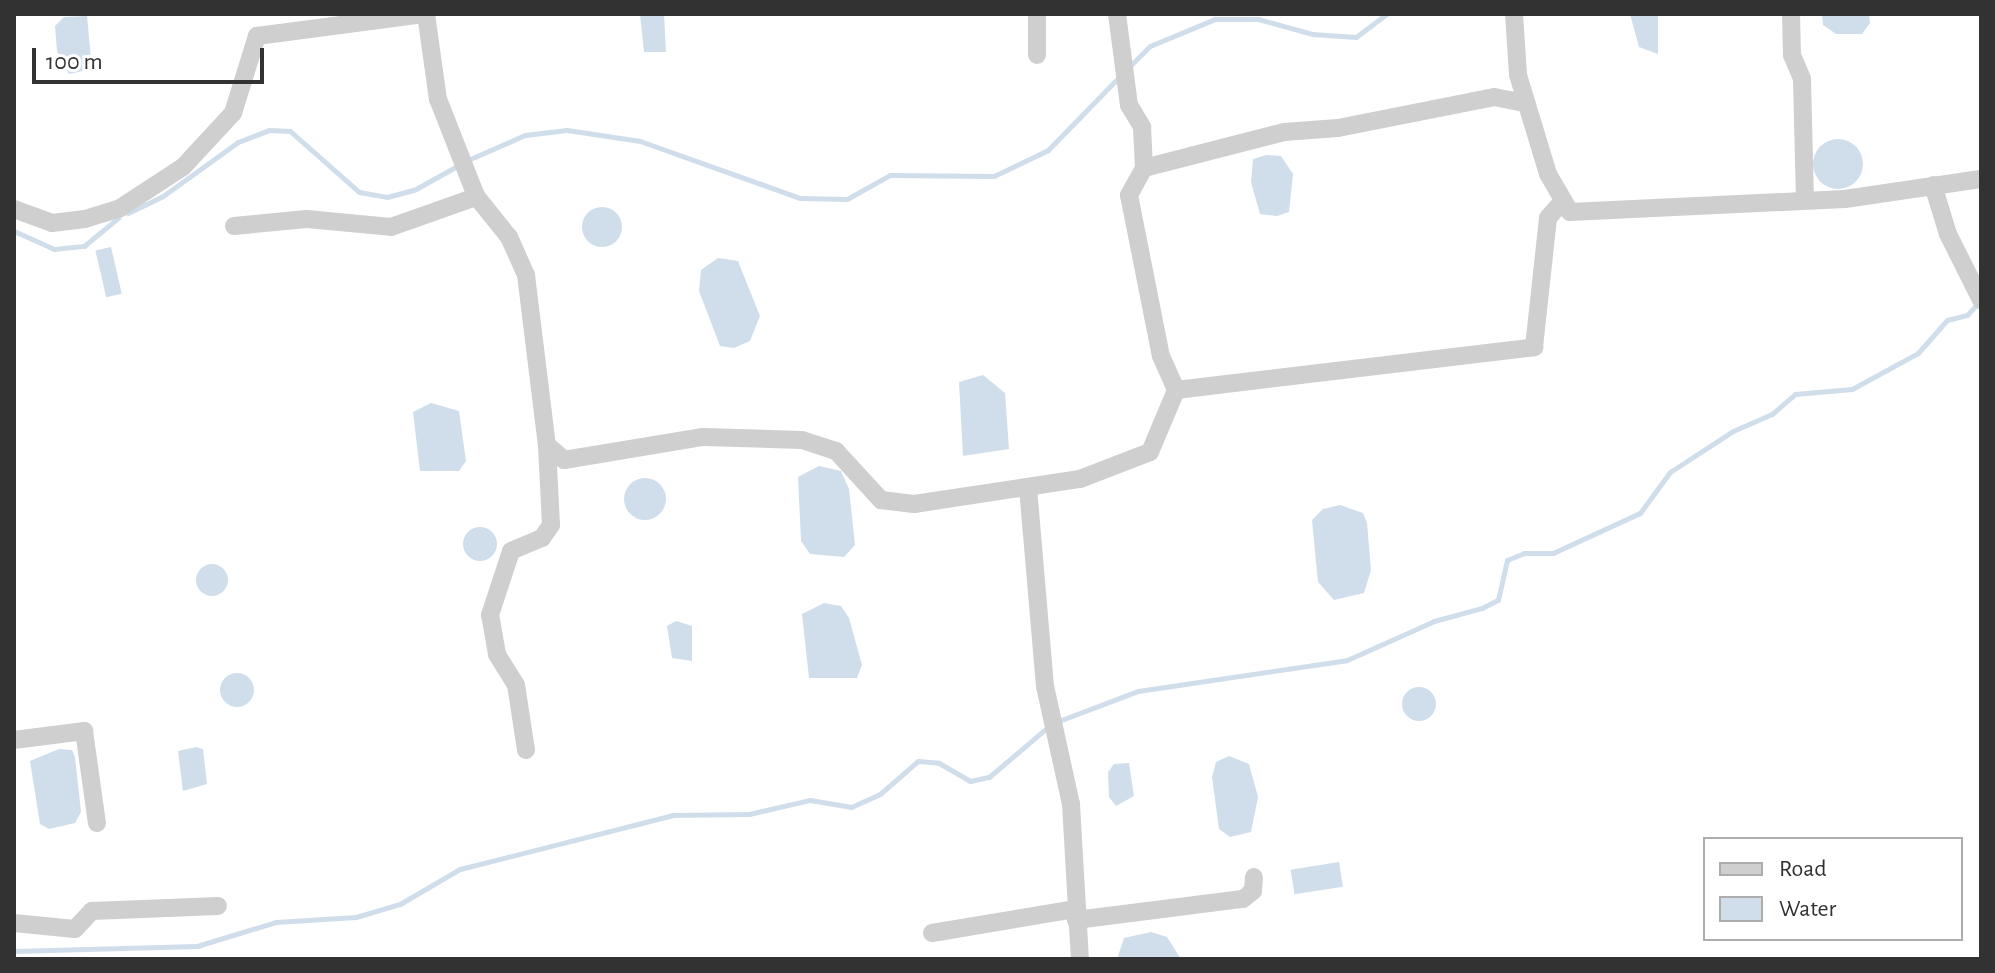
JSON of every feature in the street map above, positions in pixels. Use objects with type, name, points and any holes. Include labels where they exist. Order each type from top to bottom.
[{"type":"street","points":[[14,209],[52,223],[120,208],[212,143],[247,80],[257,36],[389,16],[425,14],[438,99],[476,197],[509,237],[526,275],[547,445],[551,525],[542,538],[511,551],[490,615],[497,654],[520,701],[526,750]]},
{"type":"street","points":[[1037,14],[1037,55]]},
{"type":"street","points":[[547,445],[568,460],[703,437],[802,440],[836,451],[881,500],[952,503],[1080,479],[1150,452],[1176,390],[1161,356],[1129,195],[1144,168],[1142,127],[1129,105],[1117,14]]},
{"type":"street","points":[[1514,14],[1514,59],[1526,103],[1560,204],[1570,212],[1624,213],[1805,200],[1981,179]]},
{"type":"street","points":[[1791,14],[1792,55],[1802,79],[1805,200]]},
{"type":"street","points":[[1144,168],[1284,132],[1338,128],[1494,97],[1526,103]]},
{"type":"street","points":[[1933,185],[1978,296]]},
{"type":"street","points":[[234,226],[307,219],[391,227],[476,197]]},
{"type":"street","points":[[1176,390],[1534,347],[1548,218],[1560,204]]},
{"type":"street","points":[[1028,488],[1048,707],[1059,738],[1071,804],[1080,959]]},
{"type":"street","points":[[14,740],[84,731],[97,823]]},
{"type":"street","points":[[932,933],[1076,914],[1243,899],[1253,891],[1254,877]]},
{"type":"street","points":[[14,923],[75,929],[92,911],[218,906]]},
{"type":"water","points":[[640,14],[664,14],[666,52],[644,52]]},
{"type":"water","points":[[1630,14],[1658,14],[1658,54],[1639,47]]},
{"type":"water","points":[[1822,14],[1869,14],[1870,23],[1862,34],[1836,34],[1823,25]]},
{"type":"water","points":[[87,16],[92,69],[69,74],[57,51],[55,26],[64,17]]},
{"type":"water","points":[[1838,139],[1856,146],[1863,164],[1856,182],[1838,189],[1820,182],[1813,164],[1820,146]]},
{"type":"water","points":[[1266,155],[1281,156],[1293,174],[1289,212],[1277,216],[1260,214],[1251,182],[1253,159]]},
{"type":"water","points":[[602,207],[616,213],[622,227],[616,241],[602,247],[588,241],[582,227],[588,213]]},
{"type":"water","points":[[111,247],[122,294],[106,297],[95,251]]},
{"type":"water","points":[[718,258],[738,261],[760,316],[750,341],[734,348],[720,346],[699,291],[701,270]]},
{"type":"water","points":[[983,375],[1005,393],[1009,449],[963,456],[959,382]]},
{"type":"water","points":[[431,403],[459,411],[466,461],[459,471],[420,471],[413,412]]},
{"type":"water","points":[[819,466],[841,471],[849,489],[855,545],[844,557],[810,554],[801,541],[798,477]]},
{"type":"water","points":[[645,478],[660,484],[666,499],[660,514],[645,520],[630,514],[624,499],[630,484]]},
{"type":"water","points":[[1340,505],[1363,513],[1367,523],[1371,570],[1364,593],[1334,600],[1318,582],[1312,520],[1323,509]]},
{"type":"water","points":[[480,527],[492,532],[497,544],[492,556],[480,561],[468,556],[463,544],[468,532]]},
{"type":"water","points":[[212,564],[223,569],[228,580],[223,591],[212,596],[201,591],[196,580],[201,569]]},
{"type":"water","points":[[824,603],[841,606],[849,618],[862,665],[857,678],[809,678],[802,614]]},
{"type":"water","points":[[676,621],[692,626],[692,661],[672,658],[667,626]]},
{"type":"water","points":[[237,673],[249,678],[254,690],[249,702],[237,707],[225,702],[220,690],[225,678]]},
{"type":"water","points":[[1419,687],[1431,692],[1436,704],[1431,716],[1419,721],[1407,716],[1402,704],[1407,692]]},
{"type":"water","points":[[196,747],[203,749],[207,784],[183,791],[178,751]]},
{"type":"water","points":[[59,749],[72,750],[75,757],[81,812],[75,823],[49,829],[40,824],[30,761]]},
{"type":"water","points":[[1229,756],[1249,764],[1258,797],[1251,832],[1230,837],[1219,829],[1212,777],[1216,762]]},
{"type":"water","points":[[1129,763],[1134,796],[1116,806],[1109,797],[1108,772],[1114,764]]},
{"type":"water","points":[[1339,862],[1343,887],[1295,894],[1291,870]]},
{"type":"water","points":[[1151,932],[1167,937],[1181,959],[1117,959],[1124,938]]},
{"type":"waterway","points":[[1128,68],[1150,46],[1215,19],[1258,19],[1312,34],[1356,37],[1387,14]]},
{"type":"waterway","points":[[468,160],[525,135],[567,130],[640,141],[800,198],[847,199],[890,175],[994,176],[1048,150],[1121,75]]},
{"type":"waterway","points":[[128,213],[163,196],[238,142],[269,130],[290,131],[359,192],[387,197],[414,190],[459,165]]},
{"type":"waterway","points":[[14,231],[54,249],[84,246],[119,217]]},
{"type":"waterway","points":[[1056,722],[1138,691],[1347,660],[1434,621],[1482,608],[1498,600],[1507,560],[1524,553],[1553,553],[1640,513],[1670,472],[1733,431],[1772,414],[1795,394],[1852,389],[1918,353],[1947,320],[1967,315],[1978,303]]},
{"type":"waterway","points":[[14,951],[197,946],[276,922],[356,917],[400,904],[460,869],[673,815],[749,814],[810,800],[851,807],[880,794],[918,761],[939,763],[970,781],[989,777],[1048,727]]}]
